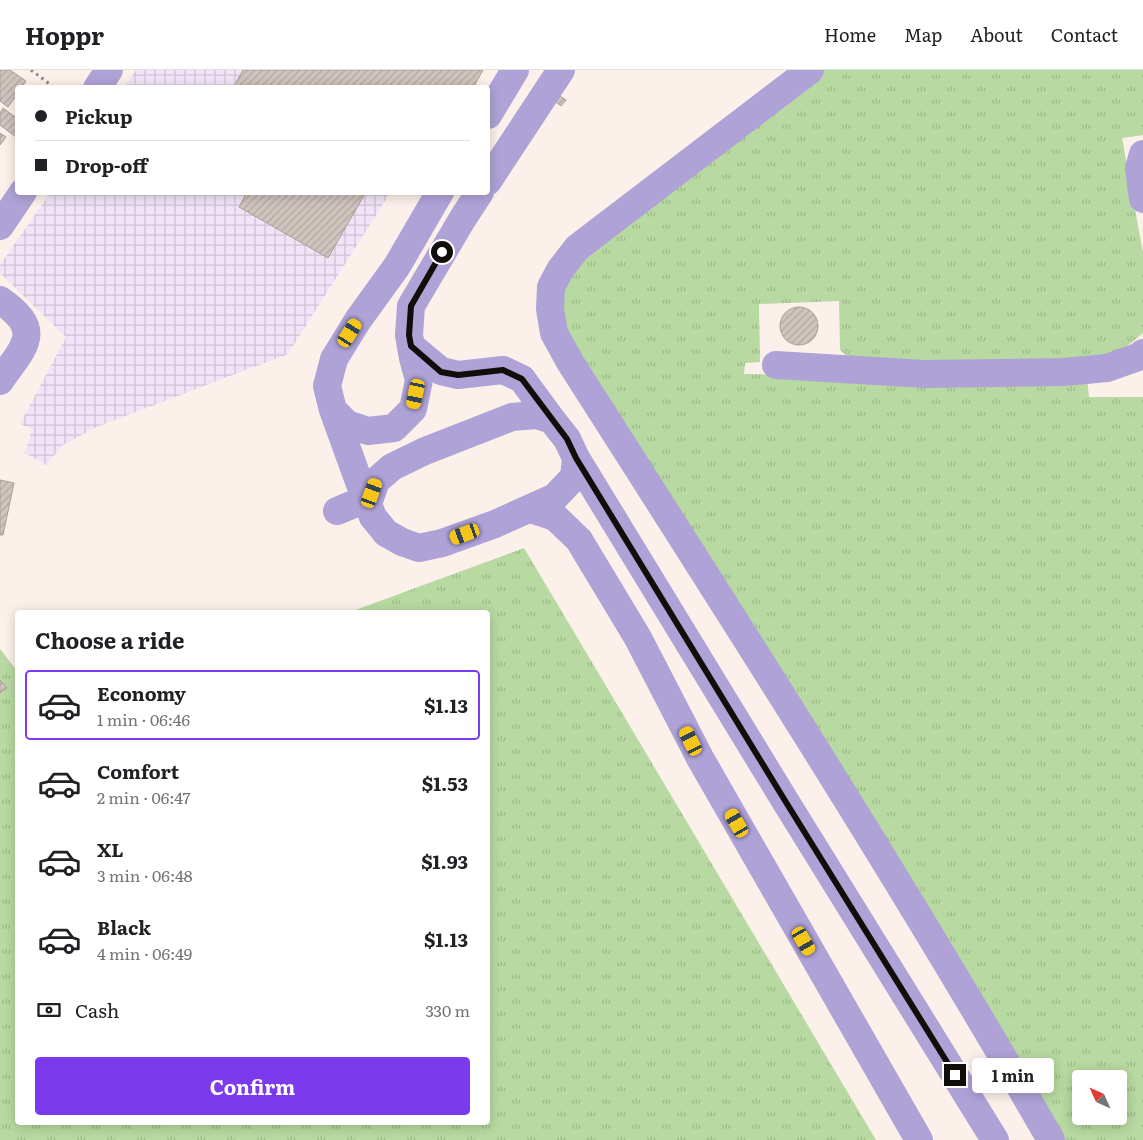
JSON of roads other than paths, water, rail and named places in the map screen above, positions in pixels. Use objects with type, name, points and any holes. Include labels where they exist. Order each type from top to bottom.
[{"type":"street","points":[[99,85],[109,70]]},
{"type":"street","points":[[490,112],[515,70]]},
{"type":"street","points":[[490,178],[561,70]]},
{"type":"street","points":[[810,70],[577,248],[560,270],[551,287],[550,310],[554,333],[570,362],[721,596],[859,819],[994,1042],[1050,1140]]},
{"type":"street","points":[[1143,154],[1139,168],[1143,199]]},
{"type":"street","points":[[0,226],[21,195]]},
{"type":"street","points":[[438,195],[397,266],[358,320],[334,359],[326,386],[333,410],[373,517],[386,533],[402,542],[419,548],[442,543],[495,524],[555,497],[574,477],[576,458]]},
{"type":"street","points":[[333,410],[347,424],[368,431],[394,428],[413,409],[419,380],[409,335],[411,306],[462,218],[478,195]]},
{"type":"street","points":[[0,300],[19,317],[27,329],[26,340],[20,354],[0,381]]},
{"type":"street","points":[[411,346],[441,372],[458,375],[503,370],[522,379],[567,439],[576,458],[778,791],[995,1140]]},
{"type":"street","points":[[776,365],[924,374],[1064,372],[1107,368],[1138,357],[1143,353]]},
{"type":"street","points":[[367,502],[376,481],[392,467],[426,451],[512,417],[536,415],[552,420]]},
{"type":"street","points":[[337,511],[367,502]]},
{"type":"street","points":[[530,509],[555,517],[579,540],[638,638],[700,758],[919,1140]]}]
